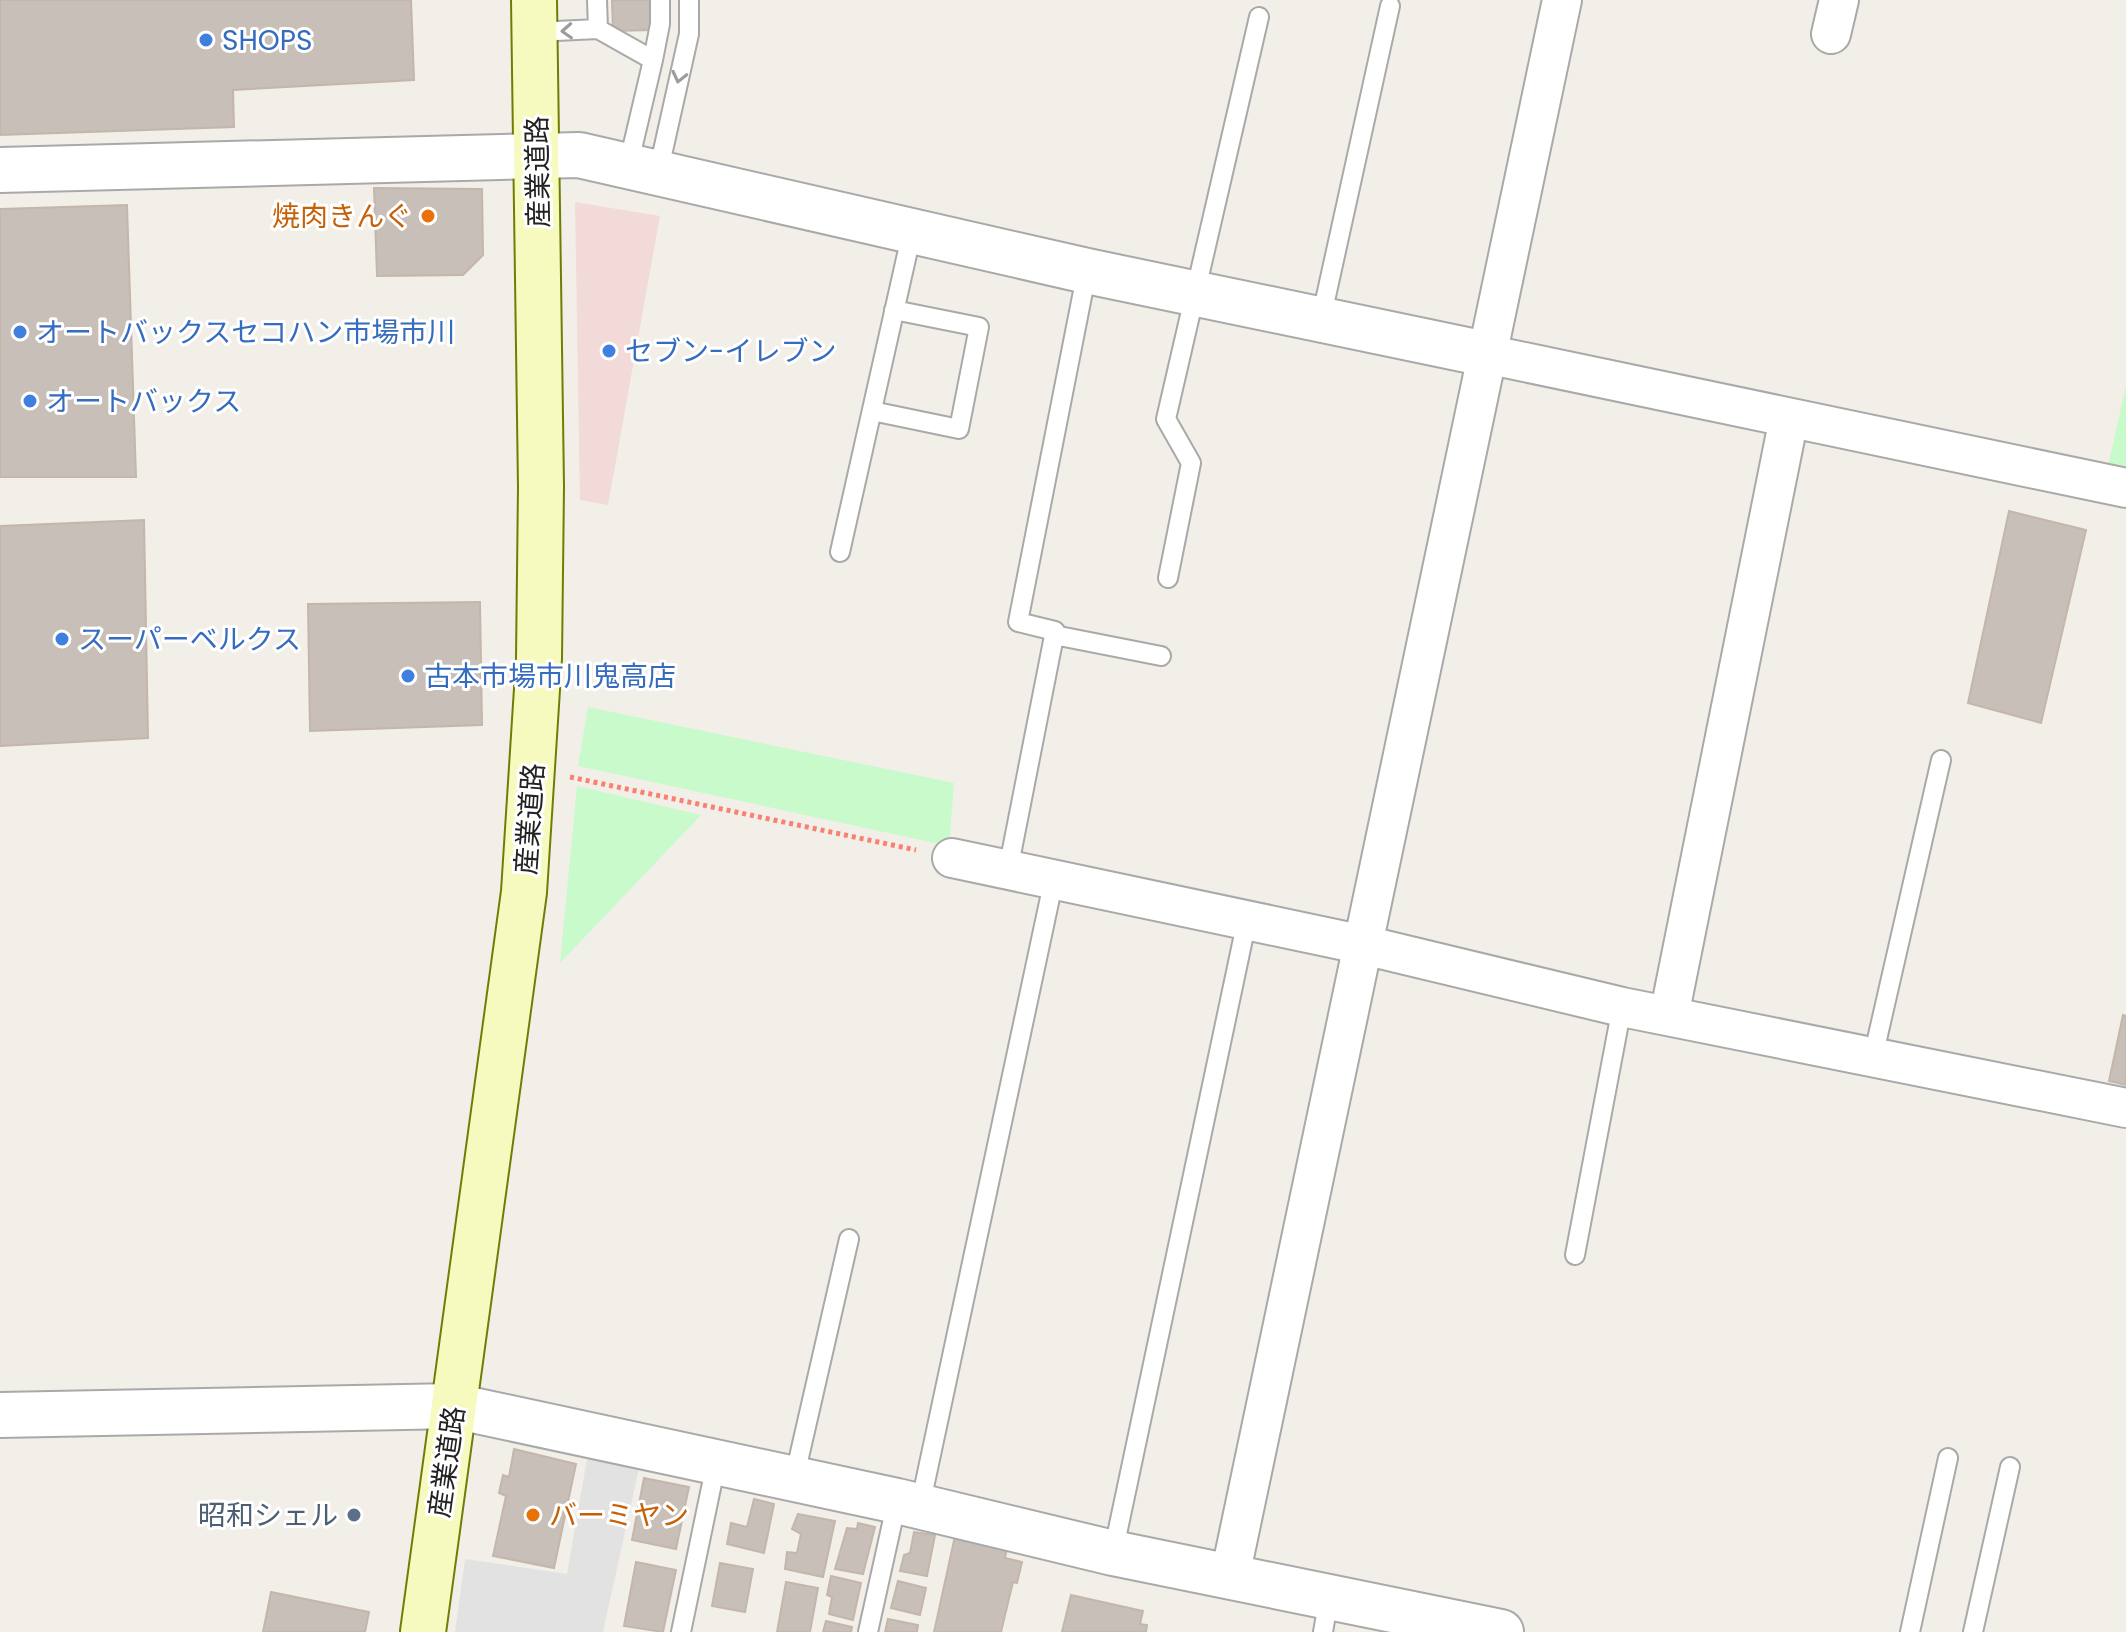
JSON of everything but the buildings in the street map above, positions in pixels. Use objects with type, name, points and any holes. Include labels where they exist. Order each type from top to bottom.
[{"type":"main road","name":"産業道路","points":[[423,1632],[524,892],[534,769],[541,487],[535,16]]},
{"type":"street","points":[[1230,1576],[1562,0]]},
{"type":"street","points":[[0,170],[579,155],[1087,271],[2126,488]]},
{"type":"street","points":[[1669,1016],[1789,418]]},
{"type":"street","points":[[952,858],[1364,945],[1622,1007],[2126,1108]]},
{"type":"street","points":[[1,1418],[454,1406],[908,1504],[1113,1553],[1230,1576],[1326,1614],[1501,1632]]},
{"type":"lane","points":[[597,0],[598,29]]},
{"type":"lane","points":[[643,170],[660,0]]},
{"type":"lane","points":[[643,170],[689,34],[689,0]]},
{"type":"lane","points":[[1321,320],[1390,6]]},
{"type":"lane","points":[[535,16],[598,29],[653,60]]},
{"type":"lane","points":[[1168,578],[1191,463],[1166,419],[1259,17]]},
{"type":"lane","points":[[840,552],[912,232]]},
{"type":"lane","points":[[1008,870],[1055,631],[1018,622],[1087,271]]},
{"type":"lane","points":[[872,411],[959,429],[979,327],[894,310]]},
{"type":"lane","points":[[1054,635],[1161,656]]},
{"type":"lane","points":[[1873,1057],[1941,760]]},
{"type":"lane","points":[[868,1632],[908,1504],[1054,879]]},
{"type":"lane","points":[[1113,1553],[1247,920]]},
{"type":"lane","points":[[1575,1255],[1622,1007]]},
{"type":"lane","points":[[794,1479],[849,1239]]},
{"type":"lane","points":[[1910,1632],[1948,1458]]},
{"type":"lane","points":[[681,1632],[716,1464]]},
{"type":"lane","points":[[1973,1632],[2010,1467]]},
{"type":"path","points":[[534,769],[952,858]]},
{"type":"shaded area","points":[[575,202],[660,216],[608,505],[580,500]]},
{"type":"shaded area","points":[[587,1459],[639,1468],[603,1632],[455,1632],[465,1559],[567,1574]]},
{"type":"green space","points":[[2126,385],[2126,470],[2108,466]]},
{"type":"green space","points":[[588,707],[954,783],[949,846],[578,766]]},
{"type":"green space","points":[[577,786],[701,815],[560,963]]},
{"type":"place","name":"SHOPS","points":[[206,40]]},
{"type":"place","name":"焼肉きんぐ","points":[[428,216]]},
{"type":"place","name":"オートバックスセコハン市場市川","points":[[20,332]]},
{"type":"place","name":"セブン-イレブン","points":[[609,351]]},
{"type":"place","name":"オートバックス","points":[[30,401]]},
{"type":"place","name":"スーパーベルクス","points":[[62,639]]},
{"type":"place","name":"古本市場市川鬼高店","points":[[408,676]]},
{"type":"place","name":"昭和シェル","points":[[354,1515]]},
{"type":"place","name":"バーミヤン","points":[[533,1515]]}]
